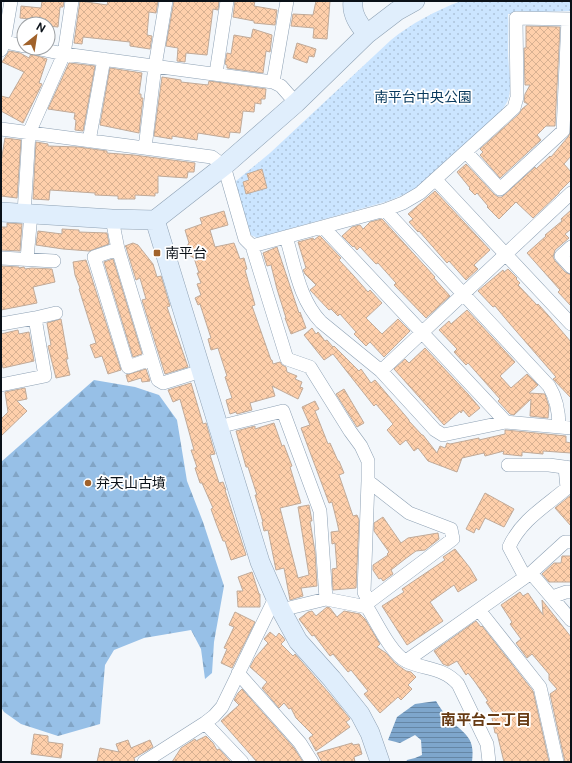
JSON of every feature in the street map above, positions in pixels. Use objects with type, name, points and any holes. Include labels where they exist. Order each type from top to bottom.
[{"type":"street","points":[[11,1],[2,45],[16,46]]},
{"type":"street","points":[[27,260],[29,133],[64,54],[72,1]]},
{"type":"street","points":[[145,148],[155,66],[166,1]]},
{"type":"street","points":[[216,73],[227,1]]},
{"type":"street","points":[[273,82],[287,1]]},
{"type":"street","points":[[353,1],[352,6],[357,23],[367,34]]},
{"type":"street","points":[[1,212],[154,220],[224,166],[296,103],[367,34],[397,11],[415,1]]},
{"type":"street","points":[[252,246],[385,210],[412,198],[436,180],[466,152],[514,108],[517,97],[516,18],[570,19],[563,130],[500,189],[466,152]]},
{"type":"street","points":[[56,52],[273,82],[281,86],[296,103]]},
{"type":"street","points":[[90,141],[104,59]]},
{"type":"street","points":[[1,129],[212,157],[224,166],[245,239],[252,246],[286,359],[310,367],[361,446],[368,461],[364,592],[368,604],[393,650],[400,657],[406,661],[445,672],[458,684],[487,744],[489,762]]},
{"type":"street","points":[[436,180],[506,255],[570,320]]},
{"type":"street","points":[[381,371],[571,194]]},
{"type":"street","points":[[286,237],[303,296],[310,310],[320,322],[381,371],[435,430],[443,435],[506,422],[565,428],[550,386],[385,210]]},
{"type":"street","points":[[112,219],[118,250],[158,380],[163,383],[201,371]]},
{"type":"street","points":[[154,220],[260,562],[278,604],[298,641],[337,685],[360,714],[370,733],[380,762]]},
{"type":"street","points":[[323,227],[506,422]]},
{"type":"street","points":[[571,247],[561,256],[571,267]]},
{"type":"street","points":[[118,250],[94,257],[128,367],[151,359]]},
{"type":"street","points":[[1,258],[54,261]]},
{"type":"street","points":[[1,324],[56,313]]},
{"type":"street","points":[[1,385],[45,376],[35,318]]},
{"type":"street","points":[[218,427],[283,411],[320,511],[326,599]]},
{"type":"street","points":[[508,465],[541,465],[568,468],[567,488],[529,518],[514,536],[509,547],[528,575],[552,597],[571,620]]},
{"type":"street","points":[[278,604],[326,599],[368,604],[453,539],[451,529],[408,513],[368,480]]},
{"type":"street","points":[[406,661],[528,575],[565,542],[571,542]]},
{"type":"street","points":[[552,597],[566,592],[571,592]]},
{"type":"street","points":[[144,762],[158,758],[214,716],[222,707],[238,673],[278,604]]},
{"type":"street","points":[[479,610],[540,688],[557,762]]},
{"type":"street","points":[[238,673],[300,743],[312,762]]},
{"type":"street","points":[[205,722],[242,762]]},
{"type":"green space","name":"南平台中央公園","points":[[461,1],[571,1],[571,11],[524,12],[508,14],[510,86],[509,97],[506,104],[493,120],[416,188],[385,202],[257,238],[251,235],[237,192],[236,181],[270,153],[391,40],[424,18]]},
{"type":"green space","points":[[94,380],[135,387],[159,395],[177,420],[187,481],[203,522],[224,586],[214,642],[212,673],[205,679],[201,649],[191,630],[144,638],[114,650],[105,665],[100,724],[58,736],[21,724],[4,712],[1,707],[1,462]]},
{"type":"shaded area","points":[[436,701],[447,717],[467,735],[470,740],[473,753],[472,762],[406,762],[407,760],[422,755],[421,740],[415,735],[400,743],[388,740],[397,717],[415,704]]},
{"type":"building","points":[[42,1],[64,1],[63,7],[60,7],[58,27],[56,27],[56,16],[20,16],[21,6],[41,8]]},
{"type":"building","points":[[80,1],[107,5],[108,1],[158,1],[156,13],[149,12],[147,35],[152,36],[150,49],[130,46],[130,42],[83,37],[82,44],[74,43]]},
{"type":"building","points":[[174,1],[219,1],[218,10],[213,9],[207,55],[186,53],[185,62],[177,61],[178,48],[166,46]]},
{"type":"building","points":[[235,1],[255,1],[254,6],[277,10],[275,25],[254,23],[254,21],[233,17]]},
{"type":"building","points":[[316,1],[330,1],[327,39],[313,38],[314,28],[291,26],[293,14],[313,15]]},
{"type":"building","points":[[526,26],[560,27],[555,126],[546,126],[537,135],[541,140],[500,178],[480,155],[483,152],[480,149],[528,104],[524,102],[525,94],[530,85],[525,85],[524,48],[526,48]]},
{"type":"building","points":[[253,29],[272,35],[270,52],[266,51],[263,73],[227,68],[227,65],[225,64],[227,53],[231,54],[234,35],[251,38]]},
{"type":"building","points":[[297,43],[316,49],[314,57],[309,56],[307,63],[293,58]]},
{"type":"building","points":[[9,51],[16,52],[16,56],[25,56],[29,58],[30,56],[37,56],[47,59],[39,83],[42,84],[23,123],[1,111],[1,96],[9,98],[24,72],[2,62]]},
{"type":"building","points":[[69,63],[95,66],[83,131],[75,130],[75,113],[48,109]]},
{"type":"building","points":[[110,68],[142,73],[139,94],[141,94],[141,98],[143,98],[139,133],[100,125]]},
{"type":"building","points":[[162,77],[181,80],[181,82],[208,85],[209,81],[266,89],[265,99],[261,99],[261,104],[255,103],[254,112],[243,111],[240,133],[230,132],[229,138],[198,133],[197,140],[172,136],[172,139],[154,136]]},
{"type":"building","points":[[571,131],[571,156],[564,164],[571,172],[571,180],[533,218],[516,202],[499,219],[487,207],[488,206],[477,193],[475,195],[469,189],[470,188],[457,172],[466,164],[494,194],[498,197],[502,197],[535,167],[536,169],[550,156],[551,157],[568,137]]},
{"type":"building","points":[[5,138],[21,140],[17,198],[1,196],[1,162]]},
{"type":"building","points":[[36,142],[48,144],[48,146],[78,147],[107,151],[107,153],[195,163],[194,172],[188,172],[187,178],[158,176],[158,193],[155,193],[155,196],[135,195],[135,199],[118,199],[118,196],[50,190],[49,200],[33,199]]},
{"type":"building","points":[[262,169],[267,188],[246,194],[243,182],[249,180],[247,174]]},
{"type":"building","points":[[435,191],[490,250],[474,265],[478,269],[466,280],[449,261],[447,263],[419,231],[418,232],[409,222],[413,219],[408,214]]},
{"type":"building","points":[[571,210],[571,231],[570,230],[565,234],[569,238],[555,250],[553,257],[565,272],[571,275],[571,306],[558,292],[560,290],[527,253],[562,221],[561,219]]},
{"type":"building","points":[[224,211],[228,225],[210,230],[215,247],[234,243],[240,259],[244,258],[247,269],[245,270],[255,305],[252,306],[271,360],[273,364],[280,362],[286,367],[287,372],[297,376],[295,379],[302,382],[300,387],[303,388],[298,399],[272,386],[275,396],[250,403],[252,410],[237,414],[236,412],[230,414],[226,400],[232,398],[225,377],[227,376],[218,348],[211,350],[208,339],[211,338],[200,304],[198,305],[195,298],[201,295],[197,284],[201,283],[197,273],[199,273],[194,258],[187,254],[185,249],[189,243],[185,230],[202,224],[200,218]]},
{"type":"building","points":[[382,219],[435,277],[434,278],[450,296],[426,318],[394,285],[396,283],[378,263],[376,264],[360,247],[357,250],[354,246],[353,247],[342,236],[352,227],[360,225],[363,229],[370,222]]},
{"type":"building","points":[[7,223],[22,224],[20,251],[1,250],[1,227],[7,227]]},
{"type":"building","points":[[62,229],[79,230],[79,232],[107,233],[109,244],[89,251],[36,245],[38,231],[62,234]]},
{"type":"building","points":[[319,236],[341,258],[339,260],[368,292],[370,290],[382,303],[366,318],[382,334],[398,319],[410,331],[384,357],[370,342],[366,346],[354,334],[356,332],[340,314],[338,316],[331,309],[329,310],[310,290],[316,285],[303,270],[306,268],[298,242],[313,238],[314,240]]},
{"type":"building","points":[[133,243],[138,245],[153,264],[157,277],[161,276],[170,306],[167,307],[188,367],[165,374],[142,300],[146,299],[140,278],[136,280],[125,246]]},
{"type":"building","points":[[277,247],[299,313],[300,312],[306,328],[291,334],[285,318],[271,265],[267,266],[263,253]]},
{"type":"building","points":[[113,259],[142,354],[133,357],[104,262]]},
{"type":"building","points":[[86,260],[121,370],[108,374],[102,356],[95,358],[90,345],[96,343],[75,275],[73,262]]},
{"type":"building","points":[[1,266],[19,268],[24,267],[25,269],[52,269],[55,282],[33,287],[37,303],[1,310]]},
{"type":"building","points":[[508,269],[517,278],[516,279],[520,283],[518,285],[537,305],[538,304],[571,342],[571,398],[553,379],[556,377],[495,306],[493,307],[478,291],[503,270],[504,272]]},
{"type":"building","points":[[467,310],[515,362],[500,376],[511,388],[527,374],[538,385],[529,393],[545,394],[549,407],[548,418],[530,416],[531,399],[514,415],[510,414],[498,401],[500,399],[468,363],[466,365],[454,352],[457,349],[439,330],[449,321],[451,324]]},
{"type":"building","points":[[61,319],[68,359],[66,359],[70,375],[56,378],[48,346],[51,345],[47,323]]},
{"type":"building","points":[[312,328],[316,334],[318,332],[325,341],[327,340],[333,347],[334,346],[359,371],[361,369],[371,383],[375,380],[437,453],[440,446],[445,448],[447,443],[450,444],[479,438],[479,440],[505,434],[506,430],[566,436],[566,442],[571,443],[571,453],[543,451],[543,454],[522,452],[522,456],[503,454],[504,451],[485,456],[484,453],[462,458],[457,472],[428,461],[418,448],[414,451],[406,440],[400,445],[387,430],[393,424],[376,404],[374,406],[333,354],[324,360],[304,335]]},
{"type":"building","points":[[18,330],[19,334],[29,332],[34,361],[3,368],[1,361],[1,334]]},
{"type":"building","points":[[425,348],[480,408],[469,417],[463,410],[444,425],[394,369],[405,359],[409,363]]},
{"type":"building","points":[[146,369],[150,381],[142,382],[141,378],[128,382],[126,375]]},
{"type":"building","points":[[191,383],[203,424],[206,423],[215,454],[210,455],[219,483],[223,482],[226,490],[246,555],[231,560],[225,541],[223,541],[211,509],[213,508],[202,483],[200,483],[195,468],[197,467],[191,450],[194,450],[180,399],[173,402],[168,390]]},
{"type":"building","points":[[25,388],[27,399],[17,401],[27,411],[1,436],[1,419],[8,412],[5,392]]},
{"type":"building","points":[[344,389],[364,423],[357,427],[336,394]]},
{"type":"building","points":[[315,401],[319,409],[315,411],[328,444],[330,443],[344,473],[339,475],[353,516],[357,515],[359,520],[356,588],[333,590],[332,569],[337,568],[335,543],[332,544],[331,532],[339,531],[332,502],[329,503],[301,428],[310,425],[302,407]]},
{"type":"building","points":[[274,423],[282,446],[284,445],[292,466],[290,467],[301,503],[280,508],[298,578],[309,575],[298,507],[309,505],[315,552],[317,586],[301,588],[303,596],[290,600],[284,568],[276,570],[268,530],[264,531],[263,522],[255,495],[257,495],[248,467],[246,467],[236,431],[255,426],[255,429]]},
{"type":"building","points":[[485,493],[514,509],[504,527],[485,518],[479,530],[476,528],[474,533],[466,529]]},
{"type":"building","points":[[571,495],[571,526],[555,508]]},
{"type":"building","points":[[383,517],[401,543],[408,538],[438,533],[439,539],[425,550],[416,551],[405,559],[391,570],[393,574],[383,581],[381,578],[379,579],[373,570],[373,565],[388,555],[387,554],[389,552],[374,531],[374,523]]},
{"type":"building","points":[[455,549],[470,568],[477,580],[458,592],[454,585],[430,602],[443,621],[407,645],[382,606],[404,592],[402,589],[445,560],[443,557]]},
{"type":"building","points":[[562,556],[571,556],[571,582],[549,582],[542,574],[554,563],[561,563]]},
{"type":"building","points":[[252,572],[260,594],[260,607],[238,607],[237,591],[243,591],[238,577]]},
{"type":"building","points":[[520,592],[523,596],[528,593],[543,615],[542,600],[571,637],[571,762],[565,762],[550,694],[557,689],[549,680],[549,674],[532,654],[527,658],[516,643],[521,639],[510,624],[512,622],[501,605]]},
{"type":"building","points":[[327,607],[330,608],[337,617],[344,611],[360,614],[365,619],[380,644],[377,647],[386,653],[396,664],[406,671],[411,672],[416,677],[408,685],[412,689],[401,700],[398,697],[380,713],[364,694],[368,691],[351,670],[348,672],[333,654],[330,656],[314,635],[312,636],[299,619],[308,612],[312,611],[316,616]]},
{"type":"building","points":[[235,612],[255,622],[232,668],[221,663],[227,649],[224,648],[234,627],[229,625]]},
{"type":"building","points":[[476,621],[481,627],[482,626],[533,691],[549,762],[504,762],[492,718],[496,717],[486,702],[488,701],[468,673],[466,675],[457,661],[448,666],[443,664],[434,651]]},
{"type":"building","points":[[270,632],[276,637],[279,633],[283,637],[285,640],[281,644],[293,656],[295,654],[350,719],[346,722],[350,727],[316,751],[309,738],[313,735],[296,718],[291,708],[289,709],[284,703],[279,708],[262,688],[267,682],[250,667],[255,658],[268,643],[264,639]]},
{"type":"building","points":[[242,689],[294,748],[303,762],[257,762],[221,721],[239,705],[234,700]]},
{"type":"building","points":[[34,734],[48,736],[48,742],[63,744],[61,758],[31,754]]},
{"type":"building","points":[[206,736],[217,750],[219,749],[231,762],[172,762],[181,748],[195,739],[196,741]]},
{"type":"building","points":[[128,740],[131,748],[150,740],[153,747],[134,758],[135,762],[97,762],[100,748],[119,752],[116,744]]},
{"type":"building","points":[[352,743],[353,745],[359,744],[362,754],[354,757],[355,762],[322,762],[317,753]]},
{"type":"place","name":"南平台","points":[[157,253]]},
{"type":"place","name":"弁天山古墳","points":[[88,483]]},
{"type":"district","name":"南平台二丁目","points":[[486,720]]}]
